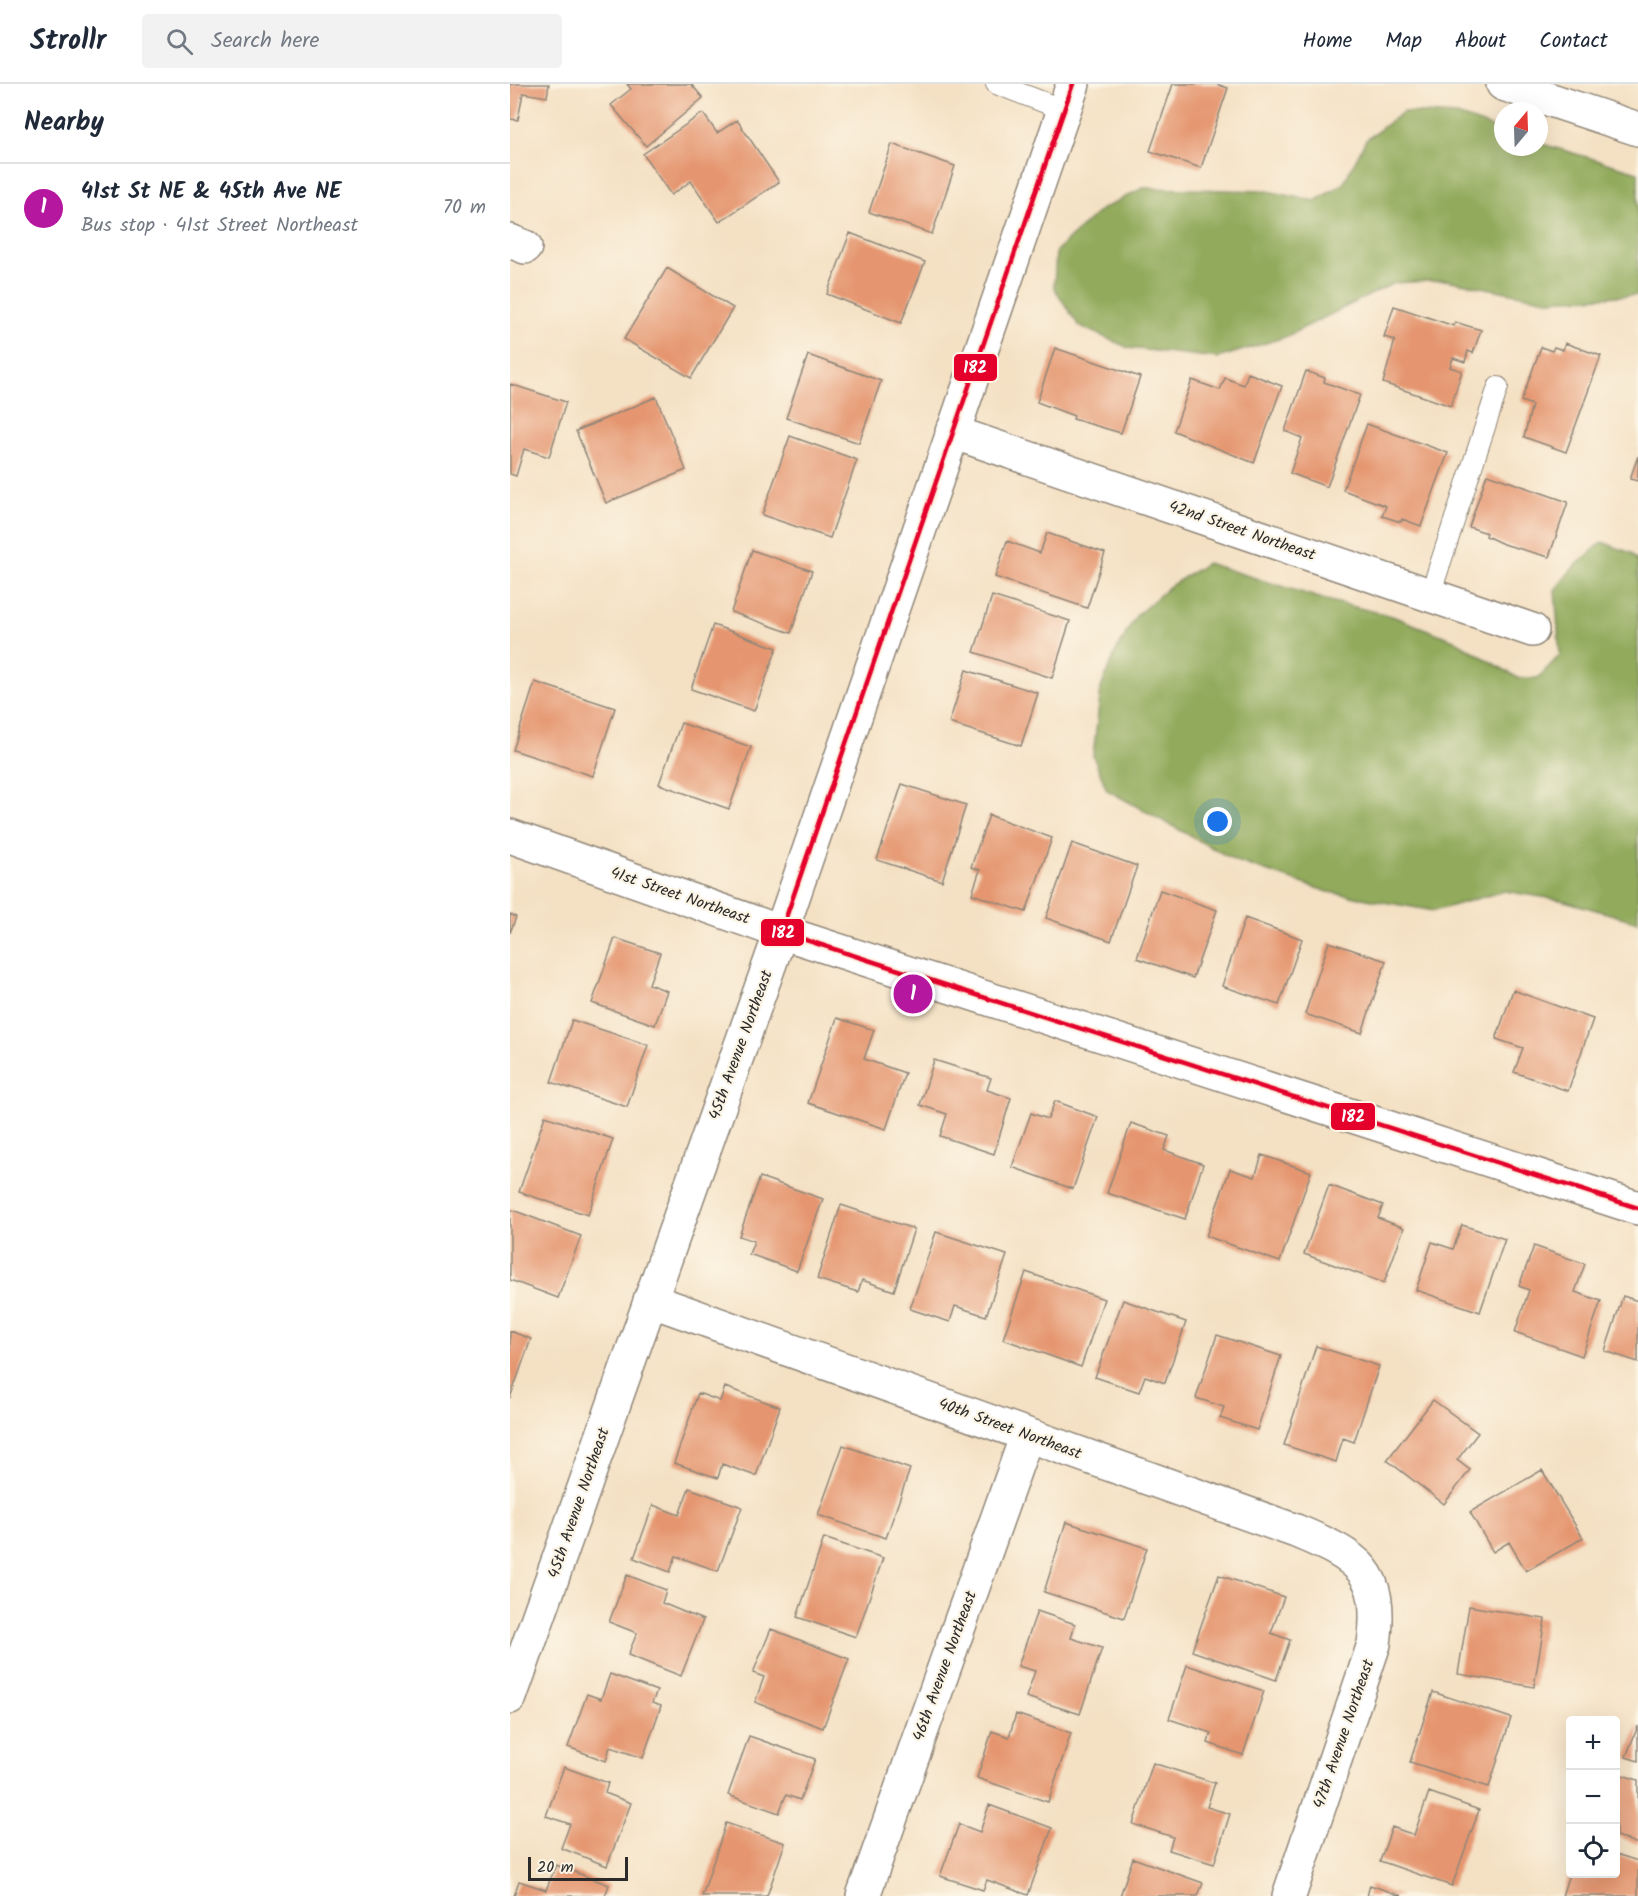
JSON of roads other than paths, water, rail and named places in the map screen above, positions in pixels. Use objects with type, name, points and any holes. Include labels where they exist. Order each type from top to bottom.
[{"type":"street","points":[[1503,84],[1638,129]]},
{"type":"street","name":"45th Avenue Northeast","points":[[510,1697],[781,932],[1068,97]]},
{"type":"street","name":"42nd Street Northeast","points":[[952,432],[1532,630]]},
{"type":"street","name":"41st Street Northeast","points":[[510,836],[781,932],[1638,1208]]},
{"type":"street","name":"40th Street Northeast","points":[[650,1300],[1296,1531],[1339,1549],[1365,1570]]},
{"type":"street","name":"46th Avenue Northeast","points":[[863,1896],[1027,1435]]},
{"type":"street","name":"47th Avenue Northeast","points":[[1289,1896],[1374,1644],[1376,1625],[1373,1588],[1365,1570]]},
{"type":"lane","points":[[996,84],[1068,97]]},
{"type":"lane","points":[[1430,596],[1498,387]]},
{"type":"place","name":"41st St NE & 45th Ave NE","points":[[913,994]]}]
